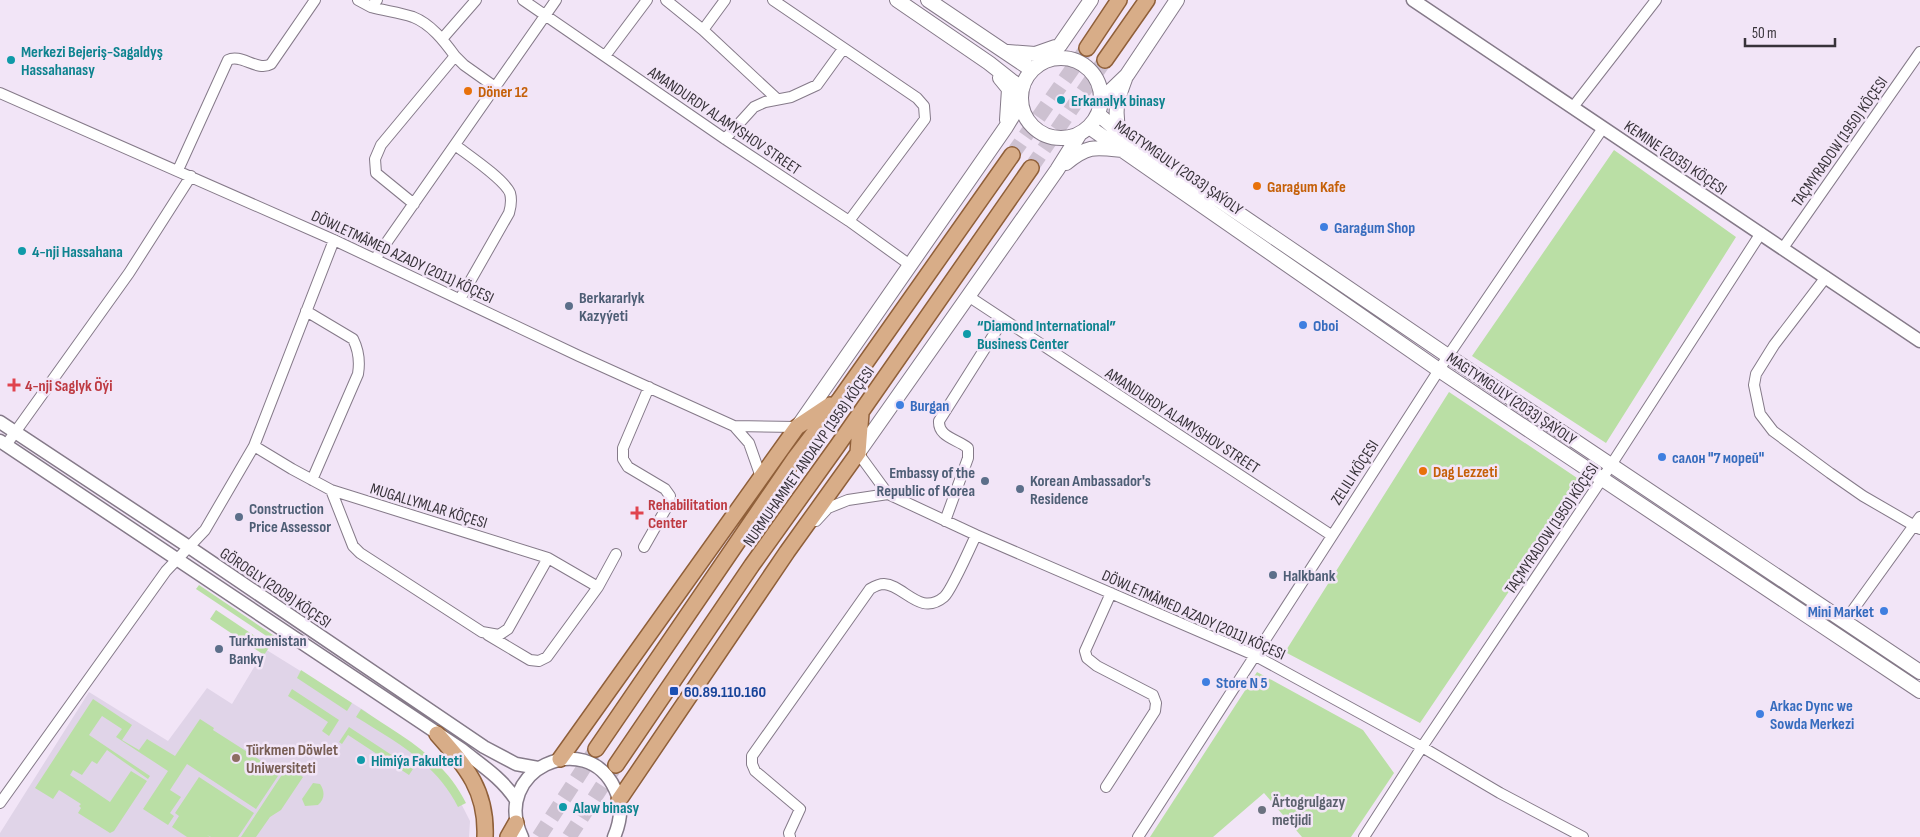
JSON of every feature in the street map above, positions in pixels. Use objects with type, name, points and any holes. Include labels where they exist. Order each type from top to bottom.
[{"type":"main road","points":[[897,0],[989,63],[1021,95],[1024,114],[1031,125],[1041,133],[1060,138],[1084,130]]},
{"type":"main road","points":[[928,0],[1002,51],[1038,65],[1057,58],[1071,59],[1084,65],[1094,74],[1100,87],[1100,107]]},
{"type":"main road","points":[[560,760],[797,427],[1006,127],[1021,95],[1026,78],[1060,45],[1091,0]]},
{"type":"main road","points":[[1087,48],[1119,0]]},
{"type":"main road","points":[[1106,60],[1147,0]]},
{"type":"main road","points":[[619,800],[787,552],[1100,107],[1127,75],[1177,0]]},
{"type":"main road","points":[[1002,51],[1035,54],[1060,45]]},
{"type":"main road","points":[[989,63],[1009,89],[1010,98],[1006,127]]},
{"type":"main road","points":[[1119,132],[1116,109],[1127,75]]},
{"type":"main road","name":"MAGTYMGULY (2033) ŞAÝOLY","points":[[1100,107],[1119,132],[1448,356],[1920,672]]},
{"type":"main road","name":"MAGTYMGULY (2033) ŞAÝOLY","points":[[1084,130],[1126,151],[1439,370],[1920,691]]},
{"type":"main road","points":[[1057,170],[1080,151],[1097,148],[1126,151]]},
{"type":"main road","name":"NURMUHAMMET ANDALYP (1958) KÖÇESI","points":[[596,749],[796,458],[1012,156]]},
{"type":"main road","name":"NURMUHAMMET ANDALYP (1958) KÖÇESI","points":[[616,765],[752,565],[1031,168]]},
{"type":"main road","points":[[797,427],[840,399]]},
{"type":"main road","points":[[858,453],[861,412]]},
{"type":"main road","points":[[738,542],[760,477]]},
{"type":"main road","points":[[752,565],[787,552]]},
{"type":"main road","points":[[437,734],[461,762],[478,787],[484,811],[485,837]]},
{"type":"main road","points":[[508,837],[519,830]]},
{"type":"street","points":[[178,170],[228,60],[235,58],[262,66],[271,64],[314,0]]},
{"type":"street","points":[[358,0],[374,3],[414,17],[434,30],[464,65],[495,87]]},
{"type":"street","points":[[442,39],[476,0]]},
{"type":"street","name":"AMANDURDY ALAMYSHOV STREET","points":[[523,0],[725,139],[849,221],[910,265]]},
{"type":"street","points":[[375,259],[556,0]]},
{"type":"street","points":[[604,56],[647,0]]},
{"type":"street","points":[[666,0],[703,30],[778,99]]},
{"type":"street","points":[[703,30],[726,0]]},
{"type":"street","points":[[773,0],[917,98],[924,106],[925,118],[849,221]]},
{"type":"street","name":"KEMINE (2035) KÖÇESI","points":[[1413,0],[1920,341]]},
{"type":"street","points":[[1573,107],[1656,0]]},
{"type":"street","points":[[725,139],[754,107],[766,102],[791,97],[817,85],[843,49]]},
{"type":"street","name":"TAÇMYRADOW (1950) KÖÇESI","points":[[1783,248],[1920,52]]},
{"type":"street","points":[[414,204],[376,174],[375,159],[382,145],[455,56]]},
{"type":"street","name":"DÖWLETMÄMED AZADY (2011) KÖÇESI","points":[[0,93],[334,240],[734,426],[797,427]]},
{"type":"street","name":"ZELILI KÖÇESI","points":[[1138,837],[1448,356],[1603,128]]},
{"type":"street","points":[[455,145],[502,183],[510,194],[511,203],[509,213],[460,299]]},
{"type":"street","points":[[3,443],[16,432],[129,273],[190,176]]},
{"type":"street","name":"TAÇMYRADOW (1950) KÖÇESI","points":[[1364,837],[1422,747],[1602,479],[1761,233]]},
{"type":"street","points":[[0,803],[166,571],[205,530],[254,446],[334,240]]},
{"type":"street","points":[[1826,278],[1774,345],[1756,374],[1754,385],[1760,414],[1773,431],[1830,474],[1863,496],[1918,524],[1845,621]]},
{"type":"street","name":"AMANDURDY ALAMYSHOV STREET","points":[[968,296],[1331,535]]},
{"type":"street","points":[[306,311],[354,339],[360,364],[358,374],[312,480]]},
{"type":"street","points":[[945,520],[968,458],[968,448],[942,433],[938,428],[939,421],[1003,320]]},
{"type":"street","points":[[644,547],[668,505],[670,496],[665,489],[628,467],[623,459],[623,448],[649,387]]},
{"type":"street","name":"GÖROGLY (2009) KÖÇESI","points":[[0,422],[189,547],[484,748],[516,764],[538,768]]},
{"type":"street","name":"NURMUHAMMET ANDALYP (1958) KÖÇESI","points":[[734,426],[749,443],[760,477]]},
{"type":"street","name":"GÖROGLY (2009) KÖÇESI","points":[[3,443],[488,768],[510,790],[516,800]]},
{"type":"street","name":"MUGALLYMLAR KÖÇESI","points":[[254,446],[331,490],[548,558],[598,587]]},
{"type":"street","name":"DÖWLETMÄMED AZADY (2011) KÖÇESI","points":[[858,453],[888,494],[976,535],[1254,655],[1422,747],[1500,793],[1583,837]]},
{"type":"street","points":[[331,490],[353,546],[360,553],[482,632],[530,660],[539,661],[547,658],[598,587],[616,554]]},
{"type":"street","points":[[787,552],[828,508],[848,500],[888,494]]},
{"type":"street","points":[[790,837],[800,808],[756,771],[752,764],[752,756],[870,589],[878,584],[887,584],[920,602],[933,603],[945,596],[976,535]]},
{"type":"street","points":[[482,632],[499,634],[508,629],[548,558]]},
{"type":"street","points":[[1106,787],[1155,711],[1156,703],[1153,695],[1097,666],[1086,658],[1085,651],[1111,593]]},
{"type":"street","points":[[519,830],[516,800],[522,785],[538,768],[560,760],[576,759],[597,768],[609,778],[619,800],[619,823],[614,837]]},
{"type":"street","points":[[619,823],[628,837]]},
{"type":"shaded area","name":"Türkmen Döwlet Uniwersiteti","points":[[265,649],[365,711],[446,774],[470,821],[469,837],[0,837],[0,833],[89,692],[168,741],[207,688],[232,704]]},
{"type":"green space","points":[[1614,150],[1736,237],[1606,443],[1472,356]]},
{"type":"green space","points":[[1449,392],[1583,482],[1420,723],[1285,652]]},
{"type":"green space","points":[[199,585],[276,637],[277,643],[196,589]]},
{"type":"green space","points":[[216,610],[270,646],[264,655],[210,619]]},
{"type":"green space","points":[[301,670],[352,703],[347,711],[297,678]]},
{"type":"green space","points":[[1257,672],[1363,730],[1394,773],[1351,837],[1302,837],[1264,793],[1213,837],[1150,837]]},
{"type":"green space","points":[[292,689],[339,720],[329,736],[322,731],[328,722],[288,696]]},
{"type":"green space","points":[[93,699],[132,725],[122,740],[139,750],[147,739],[175,756],[200,719],[214,728],[213,730],[280,773],[256,809],[187,764],[170,790],[181,797],[170,813],[174,816],[168,825],[143,809],[168,771],[116,737],[122,729],[102,716],[89,735],[150,776],[148,779],[107,750],[97,764],[92,761],[82,775],[73,770],[70,775],[110,802],[131,771],[147,781],[114,831],[110,833],[78,813],[81,804],[59,790],[53,799],[35,788]]},
{"type":"green space","points":[[361,709],[407,739],[434,760],[457,787],[466,803],[458,807],[449,792],[427,766],[400,745],[356,717]]},
{"type":"green space","points":[[349,727],[413,769],[409,775],[348,735],[342,744],[339,742]]},
{"type":"green space","points":[[287,767],[303,777],[281,810],[270,817],[256,837],[241,837]]},
{"type":"green space","points":[[199,777],[254,813],[238,837],[211,837],[207,835],[210,837],[187,837],[172,827],[179,816],[175,813]]},
{"type":"green space","points":[[313,783],[320,784],[323,789],[323,798],[318,805],[305,806],[302,799]]},
{"type":"tunnel","points":[[1012,155],[1087,48]]},
{"type":"tunnel","points":[[1031,168],[1105,60]]},
{"type":"tunnel","points":[[539,837],[596,749]]},
{"type":"tunnel","points":[[569,837],[616,765]]},
{"type":"place","name":"Merkezi Bejeriş-Sagaldyş Hassahanasy","points":[[11,60]]},
{"type":"place","name":"Döner 12","points":[[468,91]]},
{"type":"place","name":"Erkanalyk binasy","points":[[1061,100]]},
{"type":"place","name":"Garagum Kafe","points":[[1257,186]]},
{"type":"place","name":"Garagum Shop","points":[[1324,227]]},
{"type":"place","name":"4-nji Hassahana","points":[[22,251]]},
{"type":"place","name":"Berkararlyk Kazyýeti","points":[[569,306]]},
{"type":"place","name":"Oboi","points":[[1303,325]]},
{"type":"place","name":"“Diamond International” Business Center","points":[[967,334]]},
{"type":"place","name":"4-nji Saglyk Öýi","points":[[14,385]]},
{"type":"place","name":"Burgan","points":[[900,405]]},
{"type":"place","name":"салон \"7 морей\"","points":[[1662,457]]},
{"type":"place","name":"Dag Lezzeti","points":[[1423,471]]},
{"type":"place","name":"Embassy of the Republic of Korea","points":[[985,481]]},
{"type":"place","name":"Korean Ambassador's Residence","points":[[1020,489]]},
{"type":"place","name":"Rehabilitation Center","points":[[637,513]]},
{"type":"place","name":"Construction Price Assessor","points":[[239,517]]},
{"type":"place","name":"Halkbank","points":[[1273,575]]},
{"type":"place","name":"Mini Market","points":[[1884,611]]},
{"type":"place","name":"Turkmenistan Banky","points":[[219,649]]},
{"type":"place","name":"Store N 5","points":[[1206,682]]},
{"type":"place","name":"60.89.110.160","points":[[674,691]]},
{"type":"place","name":"Arkac Dync we Sowda Merkezi","points":[[1760,714]]},
{"type":"place","name":"Türkmen Döwlet Uniwersiteti","points":[[236,758]]},
{"type":"place","name":"Himiýa Fakulteti","points":[[361,760]]},
{"type":"place","name":"Alaw binasy","points":[[563,807]]},
{"type":"place","name":"Ärtogrulgazy metjidi","points":[[1262,810]]}]
